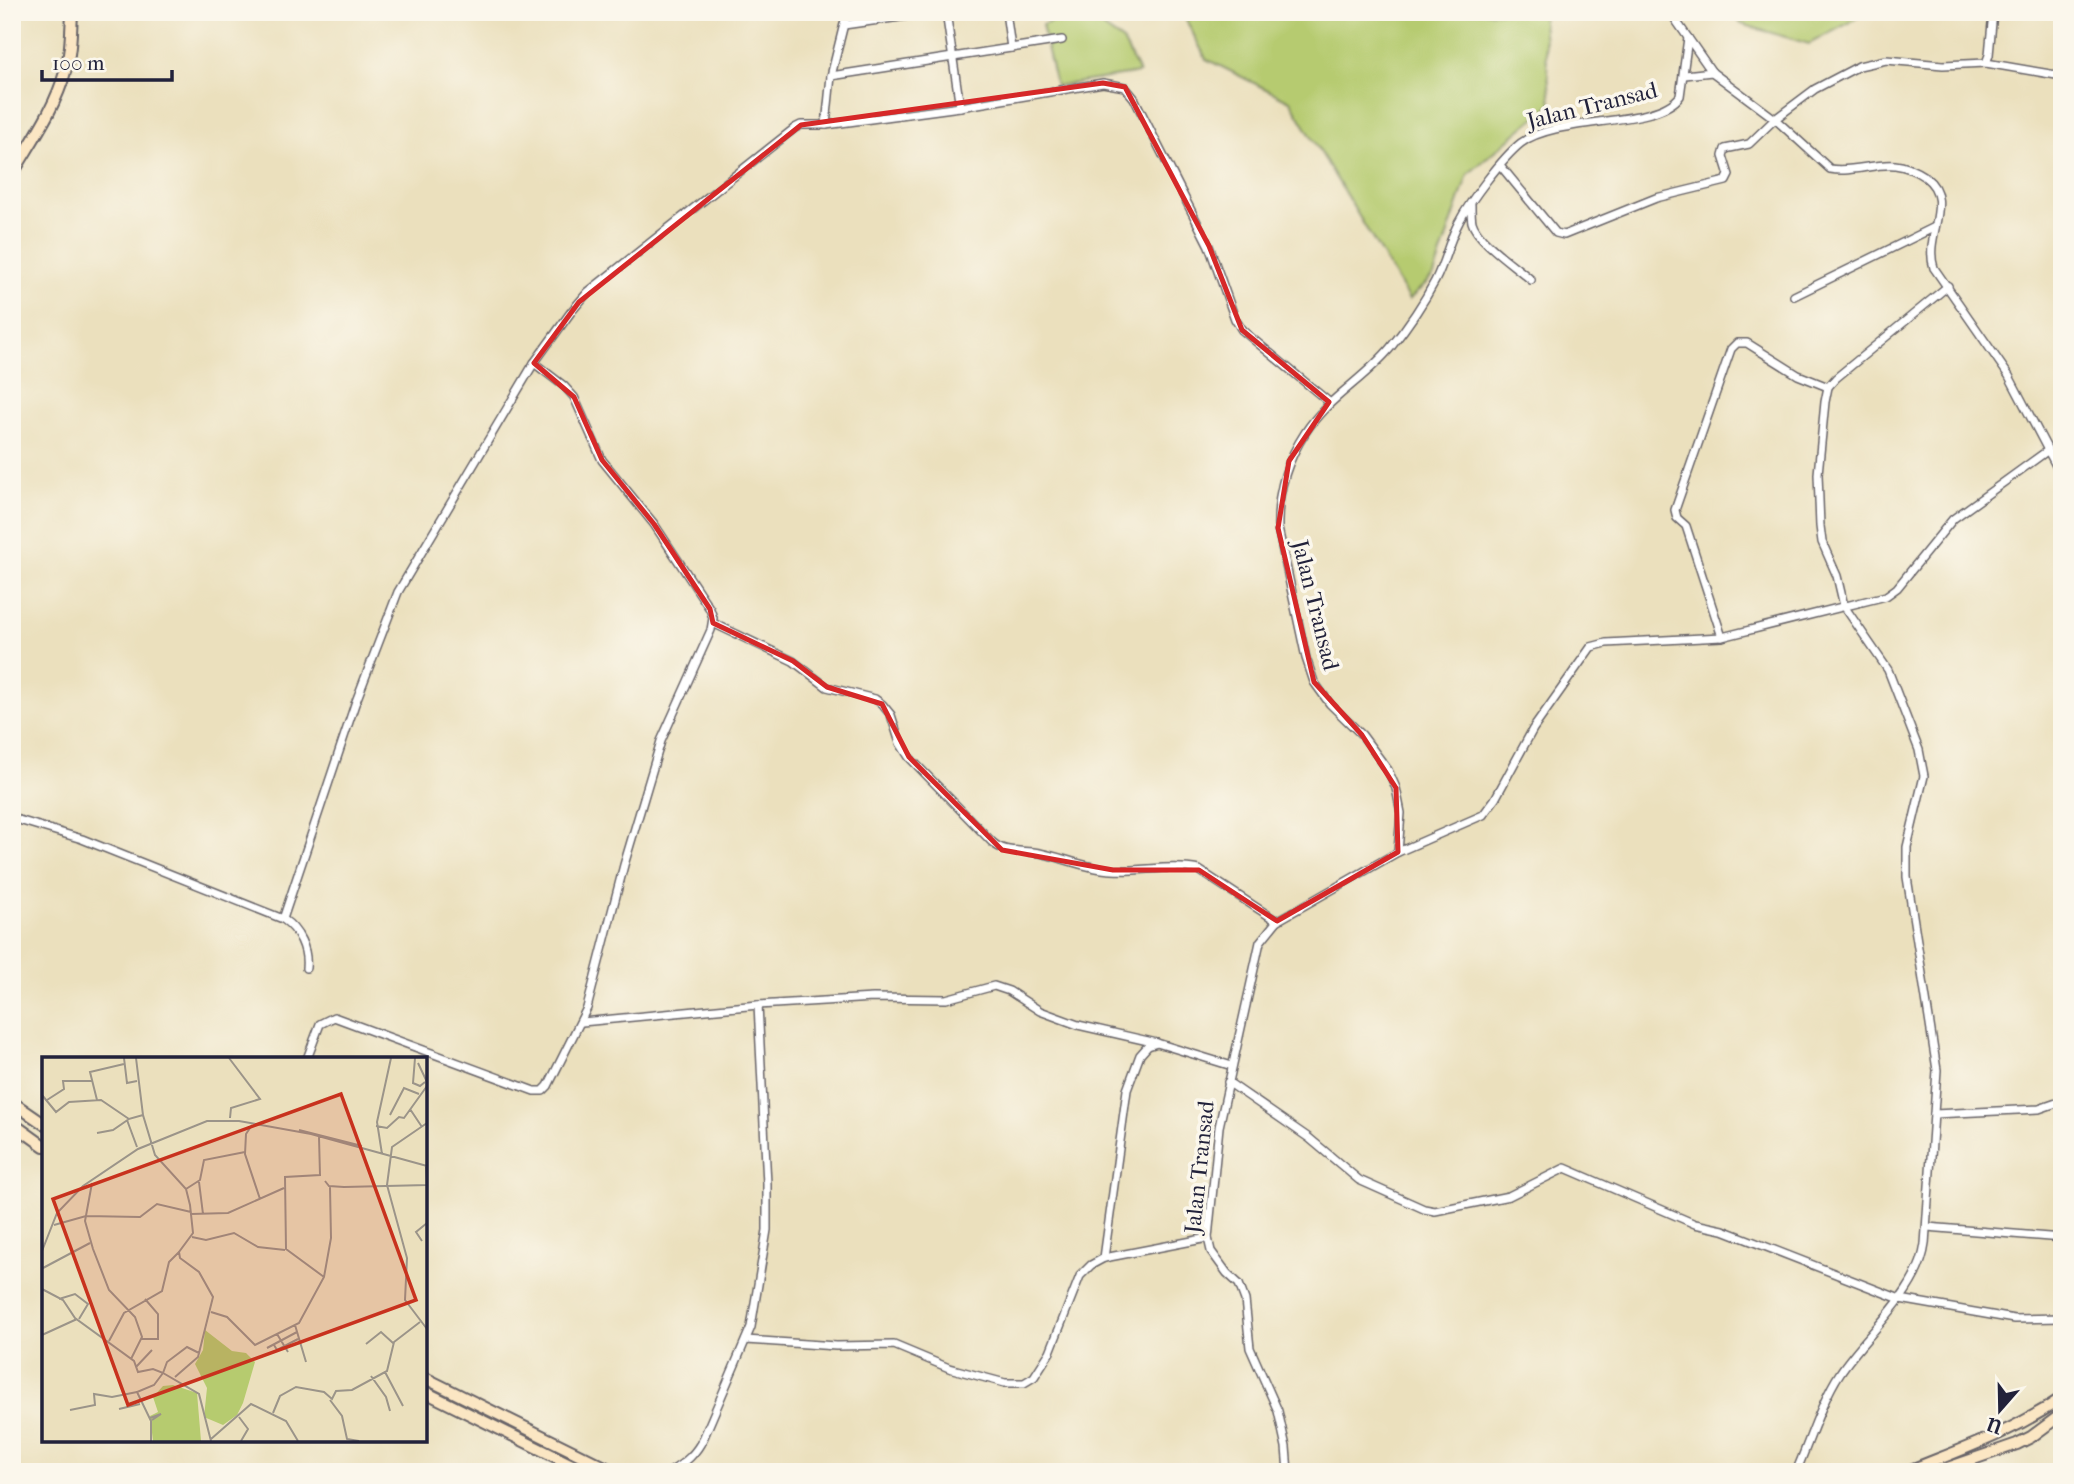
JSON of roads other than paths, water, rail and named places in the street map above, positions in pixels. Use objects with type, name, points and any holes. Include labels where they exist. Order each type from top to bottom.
[{"type":"street","points":[[12,175],[50,111],[65,73],[70,48],[72,12]]},
{"type":"street","points":[[826,125],[831,76],[847,12]]},
{"type":"street","points":[[844,25],[934,12]]},
{"type":"street","points":[[946,12],[960,107]]},
{"type":"street","points":[[1006,12],[1011,48]]},
{"type":"street","points":[[1670,12],[1712,72],[1775,119],[1830,169],[1894,165],[1917,172],[1933,184],[1940,197],[1932,262],[2009,376],[2062,477]]},
{"type":"street","points":[[1986,63],[1993,12]]},
{"type":"street","name":"Jalan Transad","points":[[1288,1472],[1278,1411],[1250,1348],[1242,1292],[1239,1284],[1211,1251],[1208,1238],[1219,1126],[1260,942],[1277,921],[1398,852],[1401,813],[1396,788],[1388,770],[1362,734],[1330,704],[1314,682],[1306,658],[1278,528],[1278,507],[1289,461],[1306,430],[1329,402],[1369,372],[1391,347],[1434,284],[1458,223],[1500,165],[1521,143],[1543,133],[1664,110],[1675,104],[1680,96],[1685,75],[1688,38]]},
{"type":"street","points":[[831,76],[1062,40]]},
{"type":"street","points":[[1500,165],[1556,233],[1564,235],[1656,198],[1726,181],[1729,175],[1723,156],[1725,149],[1749,144],[1775,119],[1815,89],[1860,66],[1885,60],[1943,65],[1986,63],[2062,76]]},
{"type":"street","name":"Jalan Transad","points":[[1685,75],[1712,72]]},
{"type":"street","points":[[283,919],[355,704],[398,592],[534,363],[588,292],[801,125],[826,125],[960,107],[1103,83],[1116,83],[1125,87],[1134,99],[1209,246],[1235,319],[1242,330],[1329,402]]},
{"type":"street","points":[[1471,204],[1472,221],[1476,229],[1495,252],[1531,281]]},
{"type":"street","points":[[1794,296],[1935,227]]},
{"type":"street","points":[[1796,1472],[1835,1380],[1865,1338],[1900,1299],[1920,1267],[1927,1227],[1937,1070],[1907,877],[1907,846],[1924,776],[1919,750],[1888,670],[1844,607],[1837,576],[1822,542],[1818,474],[1829,387],[1948,286]]},
{"type":"street","points":[[1722,637],[1686,526],[1677,518],[1675,510],[1731,349],[1737,343],[1747,343],[1798,375],[1829,387]]},
{"type":"street","points":[[308,1057],[320,1024],[334,1017],[534,1091],[543,1091],[548,1086],[582,1021],[661,741],[713,623],[710,608],[654,524],[602,460],[574,397],[534,363]]},
{"type":"street","points":[[1398,852],[1483,815],[1495,800],[1533,729],[1591,647],[1606,643],[1722,637],[1892,593],[1953,519],[2047,451]]},
{"type":"street","points":[[713,623],[793,661],[827,687],[875,699],[882,704],[891,715],[900,743],[909,757],[1002,850],[1035,852],[1094,868],[1112,870],[1199,870],[1277,921]]},
{"type":"street","points":[[12,818],[82,839],[283,919],[293,926],[300,937],[307,958],[306,968]]},
{"type":"street","points":[[582,1021],[873,998],[946,999],[994,986],[1009,991],[1040,1011],[1065,1020],[1157,1043],[1232,1066]]},
{"type":"street","points":[[670,1472],[698,1451],[746,1340],[753,1316],[767,1230],[758,1005]]},
{"type":"street","points":[[1104,1258],[1127,1090],[1140,1055],[1148,1046],[1157,1043]]},
{"type":"street","points":[[1228,1083],[1309,1138],[1359,1180],[1424,1209],[1435,1211],[1509,1196],[1565,1168],[1695,1224],[1723,1230],[1900,1299],[2014,1319],[2062,1318]]},
{"type":"street","points":[[1934,1114],[2039,1109],[2062,1101]]},
{"type":"street","points":[[12,1102],[42,1123]]},
{"type":"street","points":[[12,1123],[42,1145]]},
{"type":"street","points":[[1927,1227],[2062,1238]]},
{"type":"street","points":[[746,1340],[836,1346],[894,1345],[949,1368],[1005,1383],[1024,1383],[1034,1377],[1050,1352],[1080,1276],[1091,1265],[1104,1258],[1208,1238]]},
{"type":"street","points":[[427,1379],[615,1472]]},
{"type":"street","points":[[427,1393],[586,1472]]},
{"type":"street","points":[[1906,1472],[1995,1437],[2062,1398]]},
{"type":"street","points":[[1936,1472],[2017,1444],[2062,1414]]},
{"type":"street","points":[[2032,1417],[2041,1429]]}]
